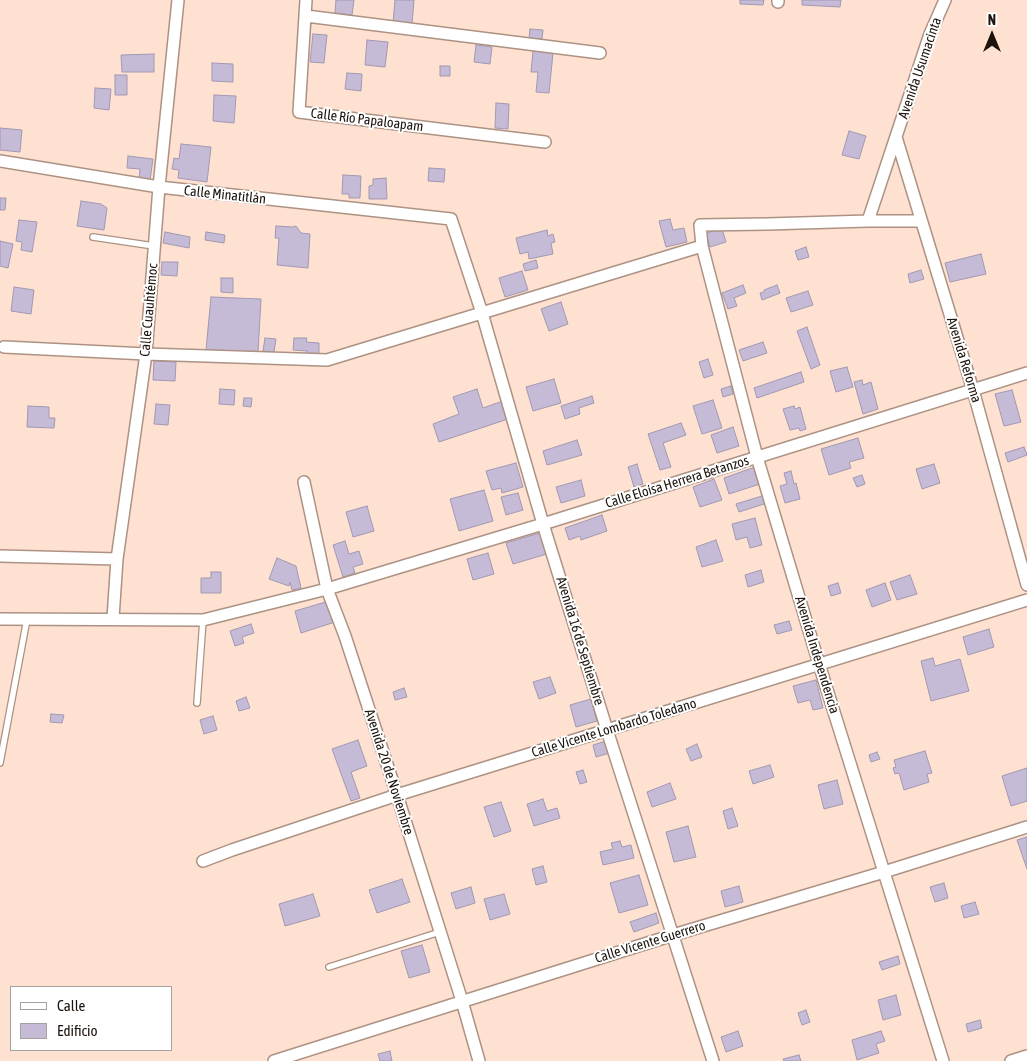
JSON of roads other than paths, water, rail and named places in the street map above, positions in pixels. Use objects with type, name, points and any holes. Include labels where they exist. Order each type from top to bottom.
[{"type":"street","name":"Calle Cuauhtémoc","points":[[114,618],[117,559],[146,354],[159,187],[178,0]]},
{"type":"street","name":"Calle Río Papaloapam","points":[[306,0],[300,112],[545,142]]},
{"type":"street","name":"Avenida Usumacinta","points":[[868,221],[930,34],[945,0]]},
{"type":"street","points":[[306,16],[600,53]]},
{"type":"street","name":"Avenida Reforma","points":[[896,137],[973,390],[1027,585]]},
{"type":"street","name":"Calle Minatitlán","points":[[0,161],[159,187],[451,219]]},
{"type":"street","name":"Avenida 16 de Septiembre","points":[[451,219],[482,313],[543,524],[713,1061]]},
{"type":"street","points":[[868,221],[922,221]]},
{"type":"street","name":"Avenida Independencia","points":[[868,221],[700,225],[702,246],[757,457],[819,664],[943,1061]]},
{"type":"street","points":[[4,347],[327,360],[702,246]]},
{"type":"street","name":"Calle Eloísa Herrera Betanzos","points":[[0,619],[65,620],[114,618],[204,620],[327,589],[543,524],[1027,373]]},
{"type":"street","name":"Avenida 20 de Noviembre","points":[[304,482],[327,589],[398,795],[462,1001],[478,1061]]},
{"type":"street","points":[[0,556],[117,559]]},
{"type":"street","name":"Calle Vicente Lombardo Toledano","points":[[203,861],[398,795],[1027,600]]},
{"type":"street","name":"Calle Vicente Guerrero","points":[[274,1061],[673,935],[1027,827]]},
{"type":"street","points":[[1011,1061],[1027,1056]]},
{"type":"lane","points":[[93,237],[154,246]]},
{"type":"lane","points":[[0,763],[27,619]]},
{"type":"lane","points":[[197,703],[204,620]]},
{"type":"lane","points":[[329,967],[440,932]]}]
